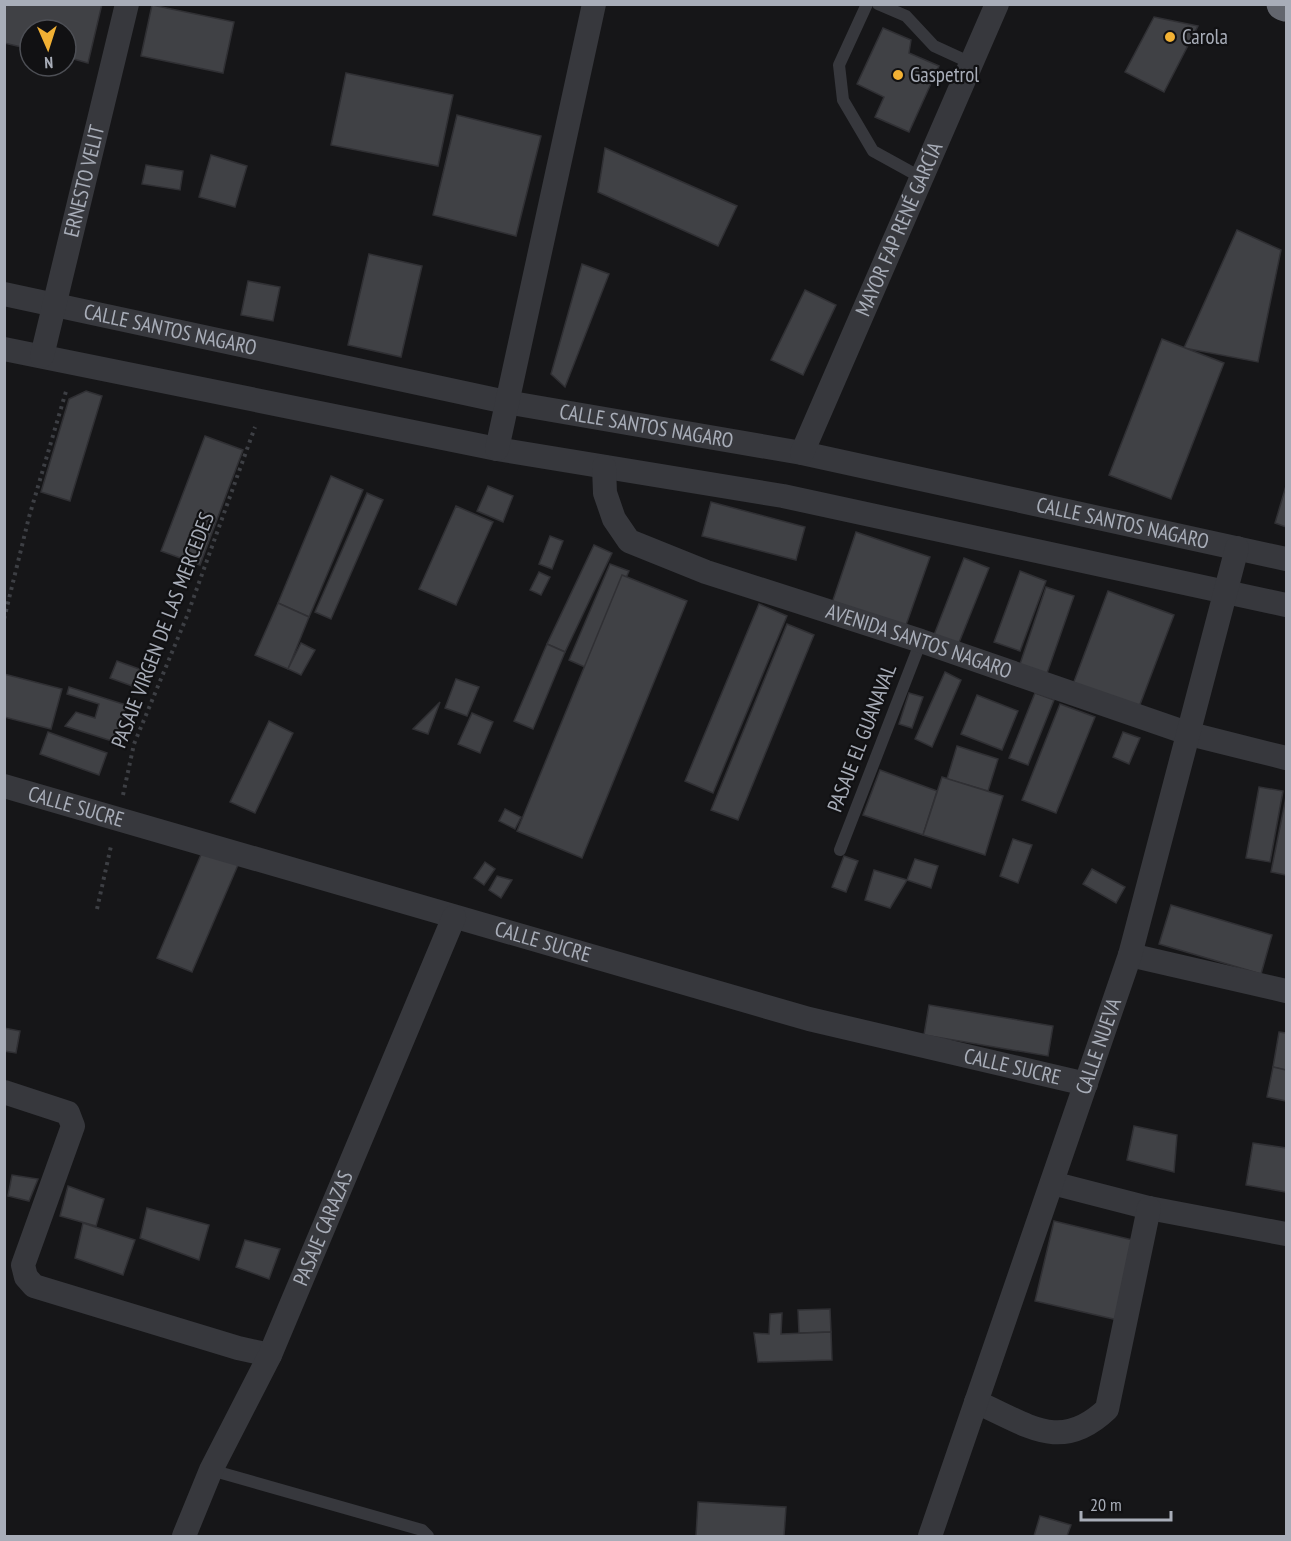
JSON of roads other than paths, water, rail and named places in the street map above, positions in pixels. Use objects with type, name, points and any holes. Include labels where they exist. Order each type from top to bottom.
[{"type":"street","name":"ERNESTO VELIT","points":[[42,356],[57,304],[127,4]]},
{"type":"street","points":[[497,449],[594,4]]},
{"type":"street","name":"MAYOR FAP RENÉ GARCÍA","points":[[802,453],[997,4]]},
{"type":"street","name":"CALLE SANTOS NAGARO","points":[[4,294],[506,402],[802,453],[1287,559]]},
{"type":"street","points":[[4,349],[497,449],[783,496],[1287,605]]},
{"type":"street","name":"AVENIDA SANTOS NAGARO","points":[[604,467],[608,502],[614,519],[629,541],[706,572],[921,640],[1190,734],[1287,758]]},
{"type":"street","name":"CALLE NUEVA","points":[[930,1536],[1130,955],[1190,734],[1237,548]]},
{"type":"street","name":"CALLE SUCRE","points":[[4,786],[809,1019],[1086,1084]]},
{"type":"street","name":"PASAJE CARAZAS","points":[[184,1536],[212,1470],[270,1355],[454,917]]},
{"type":"street","points":[[1130,955],[1287,991]]},
{"type":"street","points":[[4,1092],[58,1107],[68,1113],[73,1126],[23,1265],[26,1277],[34,1286],[238,1348],[270,1355]]},
{"type":"street","points":[[1052,1183],[1149,1208],[1287,1234]]},
{"type":"street","points":[[976,1402],[1048,1433],[1070,1433],[1091,1425],[1107,1409],[1149,1208]]},
{"type":"lane","points":[[867,4],[839,65],[843,100],[873,151],[922,178]]},
{"type":"lane","points":[[878,4],[906,16],[934,46],[971,63]]},
{"type":"lane","name":"PASAJE EL GUANAVAL","points":[[840,850],[921,640]]},
{"type":"lane","points":[[212,1470],[422,1530],[428,1536]]},
{"type":"place","name":"Carola","points":[[1170,37]]},
{"type":"place","name":"Gaspetrol","points":[[898,75]]}]
